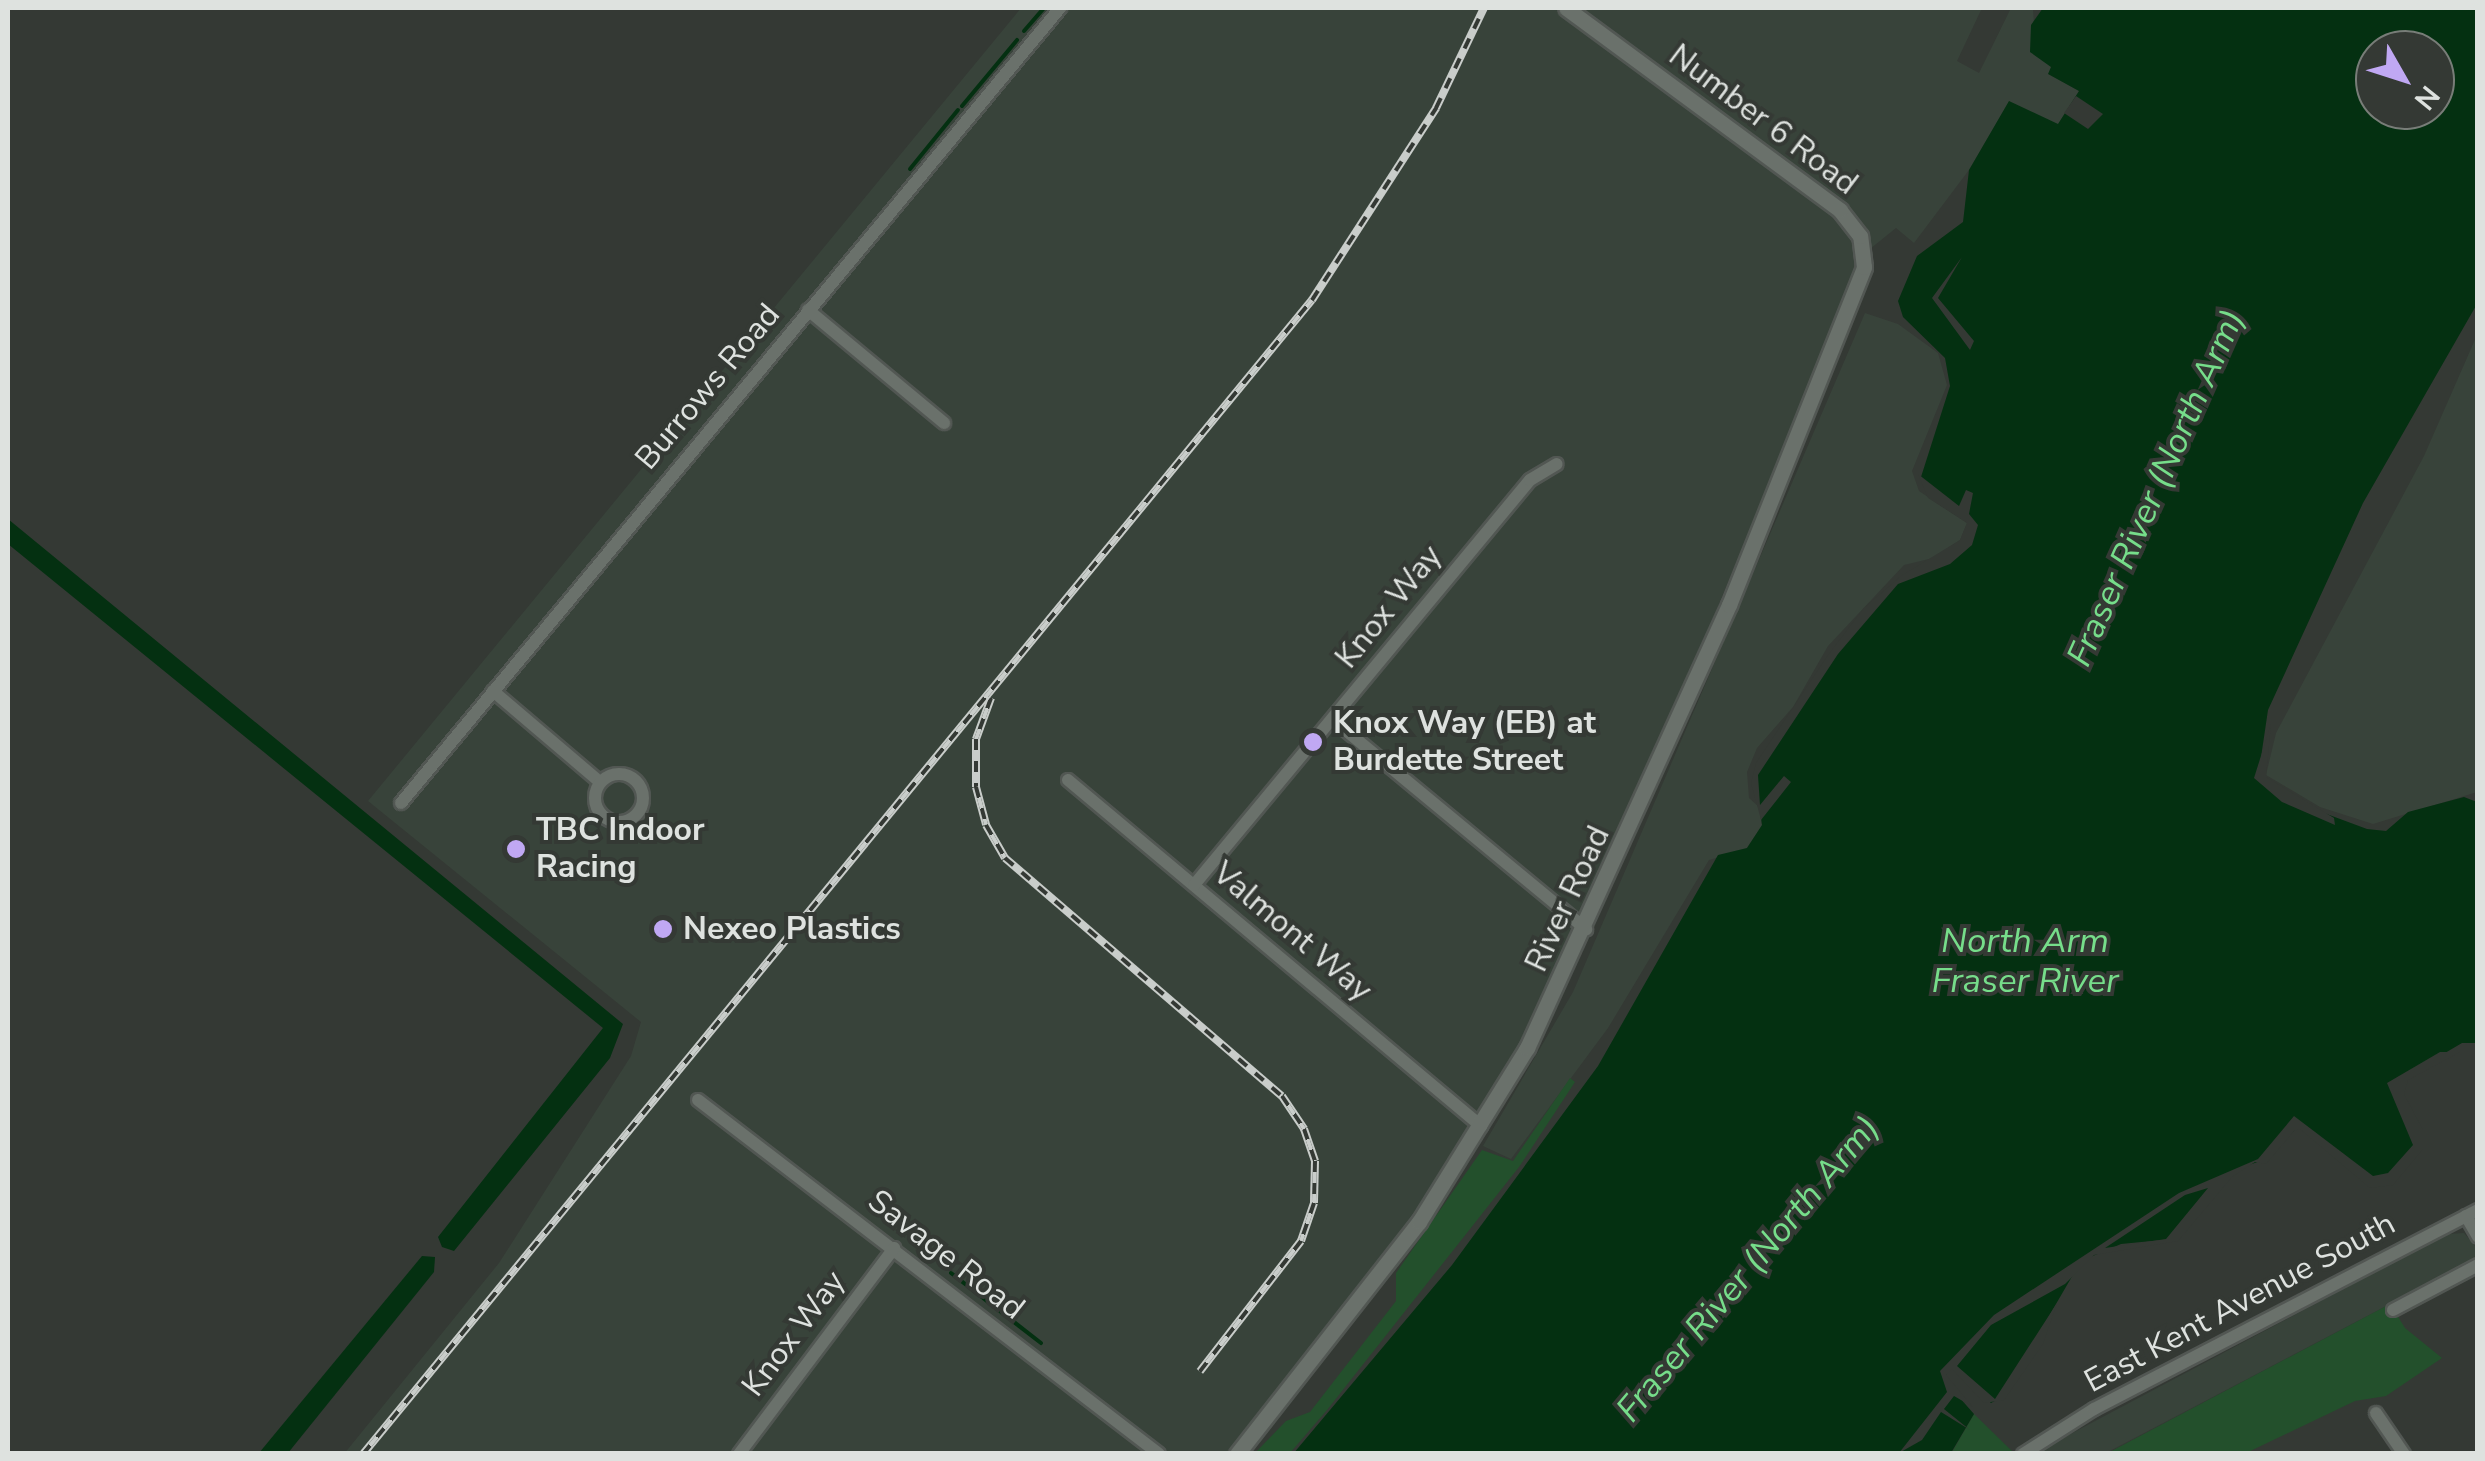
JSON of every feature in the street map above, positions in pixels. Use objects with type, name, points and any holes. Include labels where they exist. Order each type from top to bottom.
[{"type":"street","name":"Burrows Road","points":[[401,803],[1060,8]]},
{"type":"street","name":"Number 6 Road","points":[[1566,8],[1840,210],[1865,252]]},
{"type":"street","name":"River Road","points":[[1236,1454],[1330,1341],[1481,1126],[1586,929],[1798,441],[1860,282],[1865,252]]},
{"type":"street","points":[[808,310],[944,423]]},
{"type":"street","name":"Knox Way","points":[[1194,885],[1530,480],[1557,464]]},
{"type":"street","points":[[493,690],[600,782]]},
{"type":"street","points":[[1332,719],[1586,929]]},
{"type":"street","name":"Valmont Way","points":[[1068,780],[1481,1126]]},
{"type":"street","name":"Savage Road","points":[[698,1100],[1159,1454]]},
{"type":"street","points":[[2472,1213],[2478,1237]]},
{"type":"street","name":"East Kent Avenue South","points":[[2026,1450],[2472,1213]]},
{"type":"street","name":"Knox Way","points":[[739,1454],[894,1248]]},
{"type":"street","points":[[2394,1310],[2478,1265]]},
{"type":"street","points":[[2376,1413],[2404,1454]]},
{"type":"shaded area","points":[[1021,8],[1982,8],[1957,61],[1979,73],[2011,8],[2033,8],[2035,42],[2052,67],[2049,74],[2079,91],[2058,125],[2009,102],[1969,170],[1914,243],[1896,228],[1865,253],[1566,972],[1419,1222],[1237,1453],[344,1454],[499,1263],[631,1056],[641,1022],[368,801]]},
{"type":"shaded area","points":[[1865,313],[1898,324],[1938,353],[1947,385],[1912,471],[1919,491],[1967,523],[1960,540],[1933,558],[1904,565],[1828,646],[1793,707],[1757,748],[1747,772],[1749,798],[1759,807],[1762,826],[1746,849],[1709,860],[1608,1028],[1511,1159],[1483,1146],[1573,992]]},
{"type":"shaded area","points":[[2477,335],[2477,792],[2373,824],[2320,807],[2266,775],[2276,733],[2424,456]]},
{"type":"shaded area","points":[[1570,1078],[1575,1082],[1519,1167],[1327,1410],[1290,1453],[1255,1453],[1286,1421],[1310,1412],[1396,1301],[1396,1273],[1482,1150],[1513,1161]]},
{"type":"shaded area","points":[[2464,1233],[2477,1248],[2474,1260],[2106,1453],[2033,1454],[2447,1234]]},
{"type":"shaded area","points":[[2390,1304],[2405,1328],[2442,1358],[2386,1396],[2355,1401],[2246,1453],[2106,1454]]},
{"type":"shaded area","points":[[1974,1414],[2014,1453],[1951,1454]]},
{"type":"water","name":"North Arm Fraser River","points":[[2043,8],[2477,8],[2477,304],[2363,503],[2268,710],[2259,771],[2289,800],[2367,829],[2386,831],[2408,812],[2464,797],[2477,802],[2477,1043],[2462,1043],[2404,1077],[2398,1094],[2418,1148],[2390,1181],[2373,1184],[2302,1123],[2263,1160],[2238,1169],[2172,1239],[2121,1244],[2081,1261],[2002,1397],[1991,1403],[1952,1366],[1943,1379],[1974,1414],[1951,1453],[1293,1454],[1452,1265],[1598,1066],[1718,855],[1747,848],[1762,825],[1755,774],[1866,610],[1902,578],[1955,553],[1970,524],[1940,505],[1921,477],[1950,386],[1945,358],[1903,317],[1898,301],[1917,256],[1963,222],[1969,170],[2009,101],[2058,124],[2079,91],[2048,74],[2051,67],[2030,52],[2031,25]]},
{"type":"water","points":[[8,519],[623,1024],[610,1058],[454,1251],[442,1247],[438,1237],[603,1028],[8,544]]},
{"type":"water","points":[[422,1256],[435,1257],[434,1272],[288,1453],[259,1453]]},
{"type":"pier","points":[[2076,96],[2103,114],[2088,129],[2064,113]]},
{"type":"pier","points":[[1962,257],[1938,298],[1974,341],[1970,350],[1932,298]]},
{"type":"pier","points":[[1918,474],[1959,506],[1966,490],[1973,493],[1969,514],[1978,525],[1972,545],[1950,564],[1898,584],[1838,654],[1758,775],[1760,805],[1784,776],[1791,782],[1761,820],[1751,783],[1756,763],[1828,655],[1864,608],[1901,576],[1960,540],[1967,523],[1928,498]]},
{"type":"pier","points":[[2271,724],[2266,777],[2334,818],[2335,825],[2282,802],[2254,778]]},
{"type":"pier","points":[[2440,1052],[2460,1052],[2408,1080],[2404,1094],[2423,1130],[2423,1149],[2393,1185],[2370,1188],[2300,1129],[2294,1131],[2266,1164],[2255,1162],[2232,1177],[2178,1241],[2094,1255],[2065,1284],[1991,1325],[1957,1366],[1995,1399],[2057,1303],[2043,1344],[2004,1400],[1984,1403],[1952,1369],[1946,1375],[1973,1407],[1954,1396],[1944,1409],[1970,1430],[1941,1412],[1922,1440],[1899,1453],[1947,1392],[1940,1371],[1994,1315],[2179,1193],[2258,1159],[2294,1116],[2373,1176],[2388,1173],[2413,1145],[2387,1083]],"holes":[[[2208,1188],[2166,1239],[2105,1248],[2185,1195]]]},
{"type":"waterway","points":[[1024,31],[1044,8]]},
{"type":"waterway","points":[[962,106],[1017,40]]},
{"type":"waterway","points":[[910,169],[958,110]]},
{"type":"waterway","points":[[951,1273],[1041,1343]]},
{"type":"railway","points":[[363,1454],[1312,300],[1436,108],[1484,8]]},
{"type":"railway","points":[[991,698],[976,739],[976,787],[986,825],[1005,858],[1282,1096],[1304,1129],[1315,1161],[1314,1203],[1301,1241],[1200,1371]]},
{"type":"place","name":"Knox Way (EB) at Burdette Street","points":[[1313,742]]},
{"type":"place","name":"TBC Indoor Racing","points":[[516,849]]},
{"type":"place","name":"Nexeo Plastics","points":[[663,929]]},
{"type":"water label","name":"Fraser River (North Arm)","points":[[2156,488]]},
{"type":"water label","name":"Fraser River (North Arm)","points":[[1748,1269]]}]
